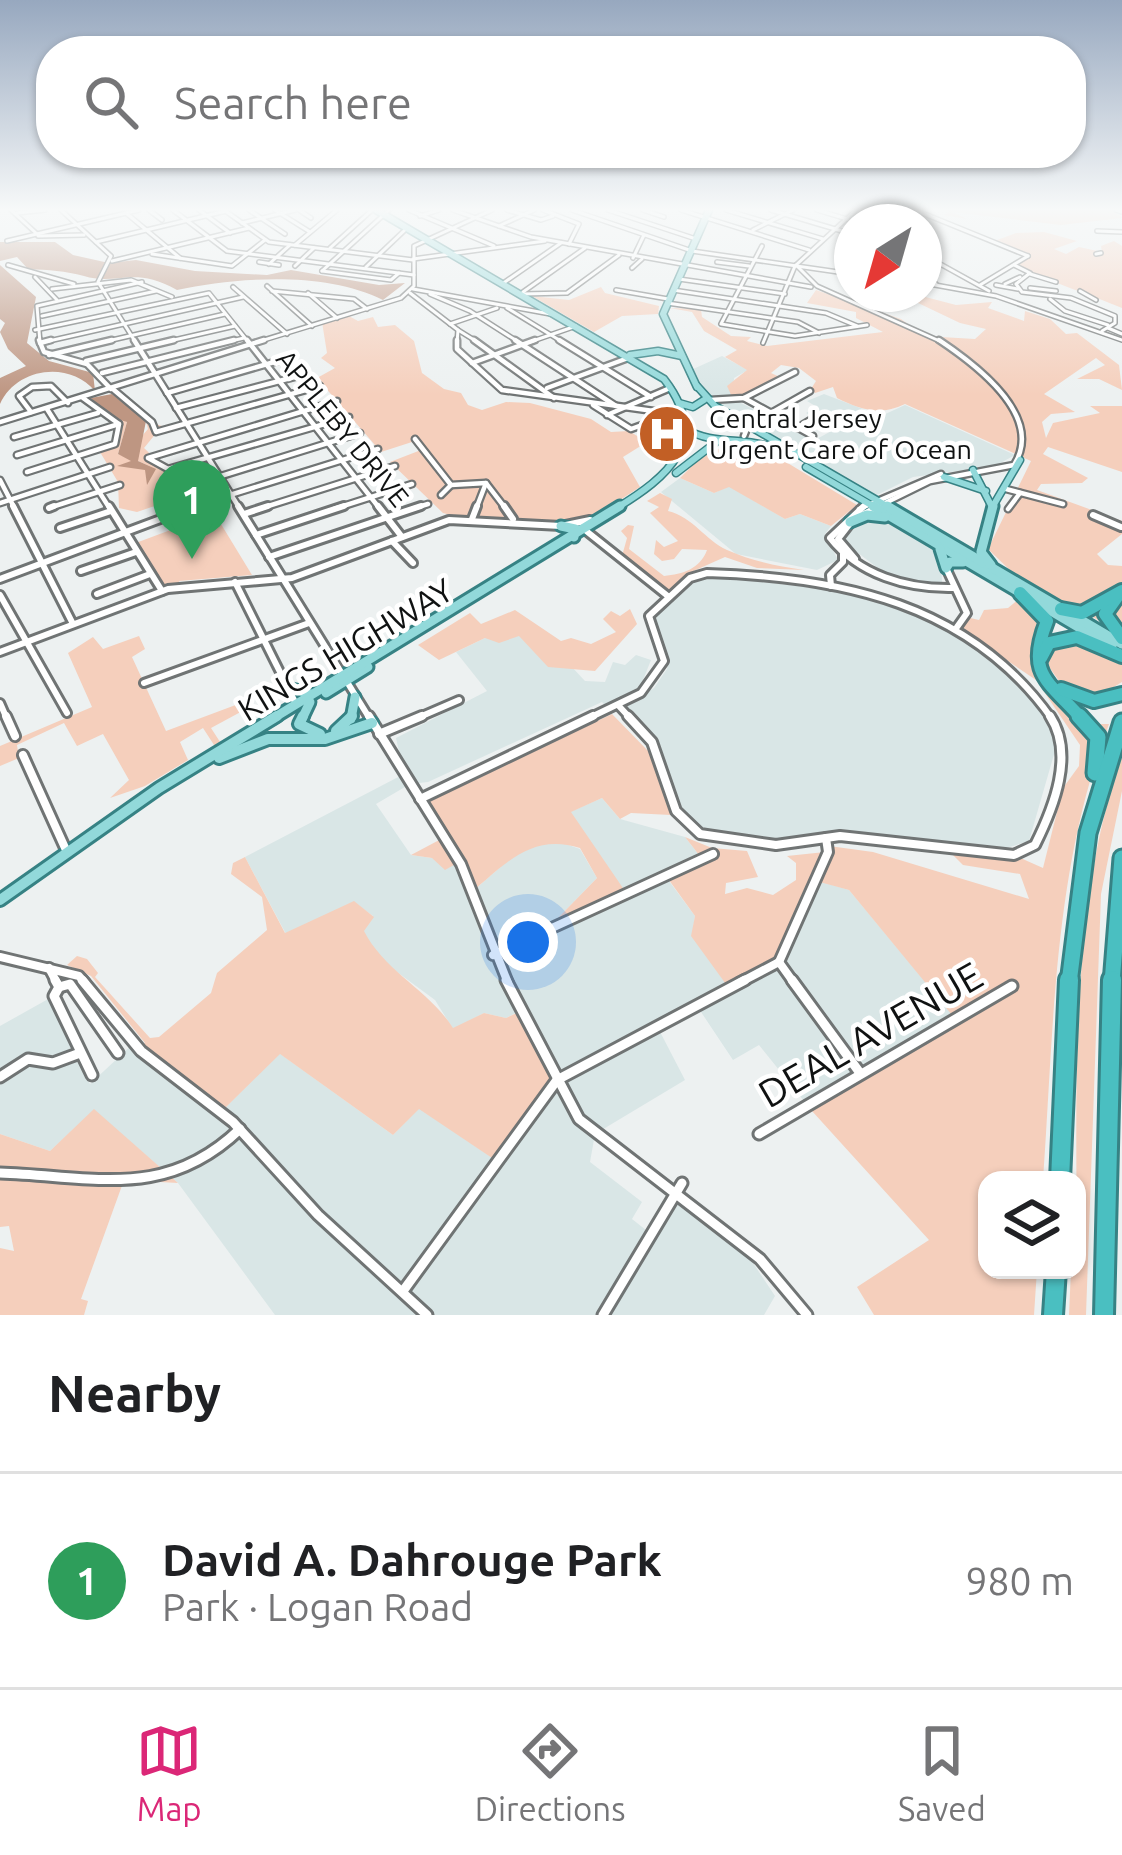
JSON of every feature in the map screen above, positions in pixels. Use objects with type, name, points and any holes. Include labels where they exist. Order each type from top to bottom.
[{"type":"highway","points":[[1020,593],[1047,621],[1035,652],[1039,674],[1098,737],[1074,920],[1060,1171]]},
{"type":"highway","points":[[1061,609],[1082,614],[1122,593]]},
{"type":"highway","points":[[1122,593],[1109,602],[1105,614],[1122,648]]},
{"type":"highway","points":[[1122,648],[1072,637],[1049,643],[1041,658],[1047,676],[1070,694],[1103,701],[1122,694]]},
{"type":"highway","points":[[1089,818],[1122,722]]},
{"type":"highway","points":[[1104,1315],[1109,1022],[1122,858]]},
{"type":"highway","points":[[1053,1315],[1055,1279]]},
{"type":"main road","points":[[481,271],[643,366],[674,397],[693,407],[704,399]]},
{"type":"main road","points":[[626,356],[645,355],[672,343],[663,318],[683,271]]},
{"type":"main road","points":[[668,330],[704,399],[746,431],[1122,648]]},
{"type":"main road","points":[[658,351],[682,356]]},
{"type":"main road","points":[[643,366],[645,355]]},
{"type":"main road","points":[[674,397],[686,429],[698,438],[719,440]]},
{"type":"main road","points":[[704,399],[737,423],[732,436]]},
{"type":"main road","name":"KINGS HIGHWAY","points":[[0,903],[311,698],[587,531],[672,470],[685,451],[686,429]]},
{"type":"main road","points":[[746,431],[952,545],[1020,593],[1122,648]]},
{"type":"main road","name":"KINGS HIGHWAY","points":[[343,678],[587,531],[719,440],[746,431]]},
{"type":"main road","points":[[993,506],[1020,458]]},
{"type":"main road","points":[[974,472],[992,493],[982,552],[991,572]]},
{"type":"main road","points":[[944,477],[982,487],[993,506]]},
{"type":"main road","points":[[851,518],[859,504],[853,495]]},
{"type":"main road","points":[[851,518],[874,515],[899,523]]},
{"type":"main road","points":[[561,526],[575,529],[574,537]]},
{"type":"main road","points":[[921,536],[945,553],[946,568],[959,561],[991,572]]},
{"type":"main road","points":[[952,545],[974,552],[986,539]]},
{"type":"main road","points":[[292,689],[311,698],[299,724],[309,733],[325,734],[349,722],[355,697]]},
{"type":"main road","name":"KINGS HIGHWAY","points":[[0,903],[67,850],[311,698]]},
{"type":"main road","points":[[218,758],[268,739],[325,740],[372,723]]},
{"type":"street","points":[[21,271],[52,290],[57,300]]},
{"type":"street","points":[[98,279],[104,271]]},
{"type":"street","points":[[325,271],[392,280],[400,273]]},
{"type":"street","points":[[358,275],[362,271]]},
{"type":"street","points":[[386,271],[414,278]]},
{"type":"street","points":[[411,291],[414,271]]},
{"type":"street","points":[[502,284],[522,271]]},
{"type":"street","points":[[520,294],[552,271]]},
{"type":"street","points":[[520,294],[567,293],[597,271]]},
{"type":"street","points":[[710,271],[802,281],[915,326],[964,358],[1016,416],[1024,440],[1020,458],[1006,469],[933,475],[831,533],[842,553],[909,586],[953,588]]},
{"type":"street","points":[[747,271],[722,325],[819,333],[867,325]]},
{"type":"street","points":[[763,344],[794,271]]},
{"type":"street","points":[[798,271],[802,281]]},
{"type":"street","points":[[953,271],[996,296]]},
{"type":"street","points":[[978,286],[1003,271]]},
{"type":"street","points":[[1022,271],[1058,283],[1057,294]]},
{"type":"street","points":[[34,277],[57,275],[77,284]]},
{"type":"street","points":[[1005,284],[1027,276]]},
{"type":"street","points":[[1018,289],[1027,276]]},
{"type":"street","points":[[98,279],[469,880],[493,955],[584,1125],[679,1189],[760,1259],[807,1315]]},
{"type":"street","points":[[52,290],[98,279],[142,282],[175,299]]},
{"type":"street","points":[[679,279],[785,294]]},
{"type":"street","points":[[142,282],[38,304],[42,316],[35,330],[49,355],[84,362],[100,373],[152,422],[155,432],[318,388],[306,374],[176,408]]},
{"type":"street","points":[[996,285],[1057,294],[1112,323]]},
{"type":"street","points":[[942,286],[1112,323]]},
{"type":"street","points":[[233,287],[287,334]]},
{"type":"street","points":[[312,326],[269,289],[351,298],[367,309]]},
{"type":"street","points":[[42,316],[160,290]]},
{"type":"street","points":[[616,290],[774,319],[819,333]]},
{"type":"street","points":[[673,290],[832,314],[858,327]]},
{"type":"street","points":[[1010,295],[1028,290],[1047,296],[1065,311],[1112,323]]},
{"type":"street","points":[[411,291],[450,324],[547,388],[554,398]]},
{"type":"street","points":[[0,422],[367,309],[411,291],[556,315]]},
{"type":"street","points":[[1065,311],[1099,299],[1080,291]]},
{"type":"street","points":[[308,292],[337,318]]},
{"type":"street","points":[[418,298],[433,292],[476,315],[620,407]]},
{"type":"street","name":"APPLEBY DRIVE","points":[[175,299],[206,293],[216,303],[403,537]]},
{"type":"street","points":[[1047,296],[1057,294]]},
{"type":"street","points":[[40,343],[243,297]]},
{"type":"street","points":[[324,307],[351,298]]},
{"type":"street","points":[[35,330],[175,299]]},
{"type":"street","points":[[450,324],[504,308],[651,397]]},
{"type":"street","points":[[1104,313],[1122,337]]},
{"type":"street","points":[[49,355],[225,314]]},
{"type":"street","points":[[84,362],[235,326]]},
{"type":"street","points":[[470,363],[576,326]]},
{"type":"street","points":[[458,329],[456,347],[499,389],[668,413]]},
{"type":"street","points":[[100,373],[244,338]]},
{"type":"street","points":[[547,388],[626,356]]},
{"type":"street","points":[[167,393],[288,358]]},
{"type":"street","points":[[704,399],[744,398],[795,372]]},
{"type":"street","points":[[33,414],[20,398],[32,387],[52,386],[68,403]]},
{"type":"street","points":[[746,431],[810,391]]},
{"type":"street","points":[[590,403],[607,415],[631,429],[668,413],[674,397],[651,397],[607,415]]},
{"type":"street","points":[[83,398],[119,424]]},
{"type":"street","points":[[744,398],[813,436]]},
{"type":"street","points":[[337,401],[148,456],[166,470],[349,417]]},
{"type":"street","points":[[47,410],[162,592]]},
{"type":"street","points":[[14,437],[98,412]]},
{"type":"street","points":[[797,428],[812,419]]},
{"type":"street","points":[[17,455],[119,424]]},
{"type":"street","points":[[27,472],[115,444],[119,424]]},
{"type":"street","points":[[176,490],[360,433]]},
{"type":"street","points":[[415,440],[452,485]]},
{"type":"street","points":[[204,503],[378,449]]},
{"type":"street","points":[[242,514],[395,466]]},
{"type":"street","points":[[0,503],[110,467]]},
{"type":"street","points":[[876,505],[926,482],[974,472]]},
{"type":"street","points":[[926,482],[933,475]]},
{"type":"street","points":[[0,480],[73,624]]},
{"type":"street","points":[[441,495],[452,485],[486,483]]},
{"type":"street","points":[[472,518],[486,483]]},
{"type":"street","points":[[486,483],[513,520]]},
{"type":"street","points":[[255,536],[412,484]]},
{"type":"street","points":[[49,508],[120,485]]},
{"type":"street","points":[[1006,489],[1063,504]]},
{"type":"street","points":[[1008,510],[1020,494]]},
{"type":"street","points":[[269,557],[428,504]]},
{"type":"street","points":[[0,579],[190,508]]},
{"type":"street","points":[[60,528],[111,511]]},
{"type":"street","points":[[1093,515],[1121,527]]},
{"type":"street","points":[[0,652],[162,592],[283,580],[449,520],[561,526],[606,516]]},
{"type":"street","points":[[851,518],[838,539],[855,559]]},
{"type":"street","points":[[587,531],[669,597]]},
{"type":"street","points":[[392,541],[412,563]]},
{"type":"street","points":[[81,571],[136,552]]},
{"type":"street","points":[[840,566],[842,553]]},
{"type":"street","points":[[831,586],[830,575],[855,559]]},
{"type":"street","points":[[840,566],[865,566]]},
{"type":"street","points":[[946,568],[966,616],[957,627]]},
{"type":"street","points":[[420,799],[646,690],[662,668],[647,622],[690,578],[710,573],[831,586],[896,600],[957,627],[1019,676],[1058,729],[1062,758],[1035,845],[998,856],[826,838],[776,845],[709,837],[690,828],[676,811],[652,742],[618,705]]},
{"type":"street","points":[[97,594],[150,574]]},
{"type":"street","points":[[236,582],[296,704]]},
{"type":"street","points":[[935,590],[963,604]]},
{"type":"street","points":[[0,595],[67,713]]},
{"type":"street","points":[[144,683],[309,623]]},
{"type":"street","points":[[379,734],[459,700]]},
{"type":"street","points":[[0,703],[15,736]]},
{"type":"street","points":[[22,755],[67,850]]},
{"type":"street","points":[[402,1292],[557,1079],[779,962],[828,852],[826,838]]},
{"type":"street","points":[[493,955],[713,854]]},
{"type":"street","points":[[0,957],[76,975],[141,1051],[240,1129],[318,1215],[427,1315]]},
{"type":"street","points":[[779,962],[860,1073]]},
{"type":"street","points":[[49,968],[59,987]]},
{"type":"street","points":[[92,1075],[54,997],[59,987],[70,984],[118,1053]]},
{"type":"street","name":"DEAL AVENUE","points":[[759,1134],[1012,986]]},
{"type":"street","points":[[86,1007],[98,998]]},
{"type":"street","points":[[111,1042],[125,1031]]},
{"type":"street","points":[[0,1077],[28,1060],[53,1063],[80,1053]]},
{"type":"street","points":[[0,1173],[160,1180],[203,1164],[240,1129]]},
{"type":"street","points":[[603,1315],[679,1189]]},
{"type":"shaded area","points":[[0,271],[7,271],[36,297],[27,343],[49,361],[93,373],[95,391],[71,375],[44,372],[18,382],[0,404],[0,378],[26,366],[8,349],[0,332],[5,323],[0,319]]},
{"type":"shaded area","points":[[56,271],[267,275],[299,271],[379,285],[405,283],[383,300],[309,281],[226,282],[177,290],[137,277],[96,278]]},
{"type":"shaded area","points":[[1032,271],[1122,271],[1122,308]]},
{"type":"shaded area","points":[[601,287],[605,293],[659,306],[658,314],[622,316],[594,332],[532,296],[569,300]]},
{"type":"shaded area","points":[[816,290],[834,296],[834,308],[807,303]]},
{"type":"shaded area","points":[[942,301],[992,302],[988,308],[1024,321],[1025,311],[1050,319],[1066,334],[1077,333],[1119,365],[1122,390],[1099,379],[1077,379],[1105,365],[1096,358],[1044,394],[1075,412],[1051,414],[1042,422],[1046,438],[1053,423],[1100,413],[1090,406],[1122,406],[1122,472],[1048,447],[1043,454],[1088,478],[1082,483],[1041,484],[1037,490],[1122,521],[1122,534],[1097,554],[1108,565],[1122,566],[1122,633],[1015,575],[988,549],[1031,461],[905,404],[871,410],[837,398],[833,387],[815,393],[811,389],[816,381],[799,368],[781,365],[771,373],[782,378],[746,399],[733,399],[727,386],[747,370],[725,357],[737,350],[704,331],[692,312],[670,308],[701,309],[702,317],[731,336],[751,337],[747,341],[767,346],[883,332],[856,318],[856,312],[880,312],[901,319],[924,336],[975,339],[986,329],[937,312],[942,312]]},
{"type":"shaded area","points":[[347,315],[358,321],[373,317],[378,327],[395,325],[414,341],[422,373],[444,389],[461,393],[468,405],[482,410],[506,402],[530,403],[591,419],[611,432],[629,431],[647,442],[623,457],[640,487],[606,509],[566,524],[443,513],[390,462],[421,450],[412,442],[381,452],[317,378],[335,368],[321,358],[327,353],[322,322]]},
{"type":"shaded area","points":[[722,356],[748,370],[734,378],[733,399],[815,440],[835,429],[806,413],[817,407],[807,401],[824,394],[881,416],[905,405],[1015,455],[995,466],[913,477],[875,496],[713,403],[691,370]]},
{"type":"shaded area","points":[[112,394],[146,421],[138,461],[156,469],[147,485],[145,470],[117,466],[131,461],[118,454],[127,422],[107,416],[91,398]]},
{"type":"shaded area","points":[[93,404],[127,422],[118,454],[156,469],[138,461],[137,442],[148,429],[146,421],[162,426],[144,448],[165,468],[181,497],[137,512],[119,508],[118,482],[100,452],[119,440],[121,425]]},
{"type":"shaded area","points":[[744,440],[857,505],[831,526],[800,514],[785,519],[729,487],[714,493],[680,478],[704,454]]},
{"type":"shaded area","points":[[680,478],[714,493],[729,486],[785,519],[800,514],[831,526],[825,534],[838,560],[817,570],[736,554],[661,492]]},
{"type":"shaded area","points":[[660,493],[672,499],[668,511],[727,550],[804,570],[757,568],[725,557],[689,573],[690,580],[669,598],[622,556],[627,538],[621,531],[628,525],[634,526],[629,549],[664,576],[690,569],[704,556],[707,550],[682,549],[674,559],[662,561],[654,554],[656,540],[664,547],[678,541],[650,513],[659,507],[647,501]]},
{"type":"shaded area","points":[[210,506],[252,575],[179,581],[182,587],[163,592],[133,544],[192,522],[188,511]]},
{"type":"shaded area","points":[[881,517],[941,552],[942,583],[910,582],[879,569],[840,539],[844,529],[866,518]]},
{"type":"shaded area","points":[[714,576],[862,594],[910,608],[984,650],[1014,677],[1048,721],[1057,744],[1029,841],[997,851],[873,835],[775,841],[701,831],[680,810],[655,742],[623,707],[654,688],[667,669],[668,658],[652,626],[655,615],[693,580]]},
{"type":"shaded area","points":[[1019,599],[1043,622],[1031,667],[1086,724],[1109,724],[1091,779],[1066,892],[1044,1171],[978,1171],[978,1279],[1036,1279],[1034,1315],[874,1315],[857,1287],[929,1240],[812,1111],[952,1015],[849,890],[816,881],[780,957],[728,987],[691,936],[695,916],[666,876],[703,860],[685,837],[712,848],[747,851],[758,877],[726,883],[725,894],[747,888],[773,895],[796,880],[796,863],[787,856],[825,852],[829,846],[873,852],[1029,899],[1020,874],[963,865],[952,854],[1014,855],[1043,868],[1063,788],[1079,766],[1080,745],[1036,680],[956,626],[966,617],[979,620],[984,610],[1008,608]]},
{"type":"shaded area","points":[[630,609],[637,624],[595,671],[548,667],[519,636],[499,643],[485,638],[439,660],[418,645],[470,613],[481,624],[515,610],[561,641],[571,638],[591,644],[616,632],[603,619],[611,611],[620,616]]},
{"type":"shaded area","points":[[519,635],[548,666],[570,665],[585,681],[605,682],[613,662],[625,665],[636,655],[651,660],[637,695],[609,709],[602,702],[428,782],[410,784],[376,804],[411,855],[459,862],[473,891],[519,851],[554,840],[580,849],[597,878],[559,917],[626,894],[570,812],[602,798],[620,819],[685,837],[703,860],[666,877],[695,916],[692,936],[816,880],[849,890],[953,1015],[812,1111],[759,1045],[733,1060],[697,1006],[657,1026],[685,1080],[595,1134],[590,1162],[642,1202],[632,1219],[651,1234],[674,1194],[739,1242],[775,1296],[764,1315],[275,1315],[178,1183],[94,1110],[50,1151],[0,1134],[0,1026],[50,998],[90,1084],[134,1043],[221,1112],[279,1053],[393,1135],[419,1108],[497,1161],[520,1011],[506,1018],[484,1013],[453,1029],[435,1000],[378,958],[363,931],[373,916],[354,902],[286,934],[245,857],[404,774],[396,738],[487,691],[456,652],[485,638]]},
{"type":"shaded area","points":[[139,636],[145,649],[132,657],[166,731],[241,703],[242,696],[248,708],[211,728],[222,745],[216,748],[203,728],[180,742],[188,760],[145,786],[110,798],[129,780],[103,734],[77,746],[64,723],[17,745],[19,758],[0,766],[0,746],[92,707],[68,653],[93,637],[103,649]]},
{"type":"shaded area","points":[[1086,642],[1122,660],[1122,682],[1099,696],[1062,685],[1047,664],[1051,648]]},
{"type":"shaded area","points":[[612,714],[653,756],[671,815],[631,813],[620,819],[602,798],[571,812],[627,894],[560,925],[559,917],[597,878],[580,848],[563,844],[534,847],[472,892],[459,862],[445,870],[432,858],[411,855],[443,838],[430,801]]},
{"type":"shaded area","points":[[1122,757],[1122,791],[1101,894],[1086,1315],[1069,1315],[1071,1279],[1086,1279],[1086,1171],[1077,1171],[1079,1011],[1092,879]]},
{"type":"shaded area","points":[[245,857],[285,933],[354,901],[374,917],[364,931],[373,945],[453,1028],[484,1013],[506,1018],[521,1011],[556,1077],[498,1162],[419,1109],[393,1135],[280,1054],[221,1112],[134,1043],[145,1043],[91,976],[67,965],[77,956],[87,959],[98,973],[95,977],[150,1038],[159,1037],[211,993],[217,973],[267,930],[262,897],[231,874],[233,863]]},
{"type":"shaded area","points":[[94,1109],[178,1183],[124,1180],[81,1299],[88,1301],[84,1315],[0,1315],[0,1248],[14,1251],[9,1226],[0,1227],[0,1134],[50,1151]]},
{"type":"place","name":"Central Jersey Urgent Care of Ocean","points":[[667,434]]},
{"type":"place","name":"David A. Dahrouge Park","points":[[192,559]]}]
